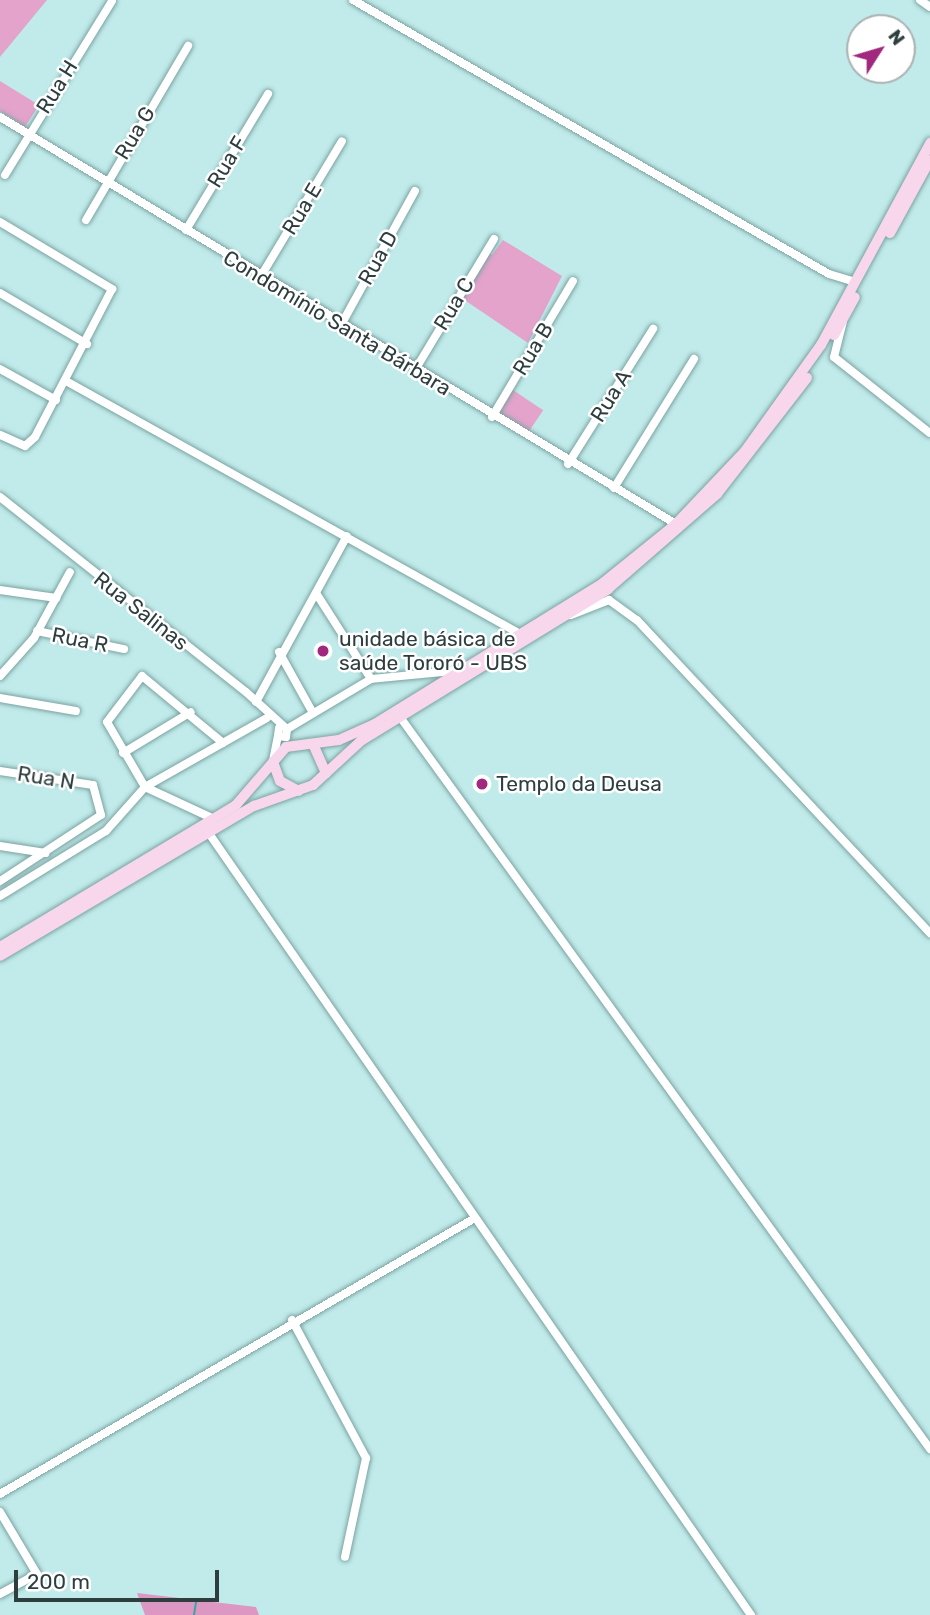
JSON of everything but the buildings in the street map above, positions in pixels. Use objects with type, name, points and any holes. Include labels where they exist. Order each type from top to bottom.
[{"type":"main road","points":[[0,947],[214,819],[246,797],[273,762],[307,743],[358,733],[522,635],[604,583],[676,524],[777,410],[855,282],[930,144]]},
{"type":"main road","points":[[0,956],[208,832],[299,791],[400,718],[571,615],[644,562],[717,494],[783,414],[843,320],[930,160]]},
{"type":"main road","points":[[307,743],[326,773]]},
{"type":"main road","points":[[273,762],[280,781],[299,791]]},
{"type":"street","points":[[353,0],[829,274],[855,282]]},
{"type":"street","points":[[920,0],[930,7]]},
{"type":"street","name":"Rua H","points":[[5,175],[27,134],[112,1]]},
{"type":"street","name":"Rua G","points":[[86,220],[106,181],[188,46]]},
{"type":"street","name":"Rua F","points":[[186,230],[268,94]]},
{"type":"street","name":"Condomínio Santa Bárbara","points":[[0,117],[568,464],[676,524]]},
{"type":"street","name":"Rua E","points":[[261,276],[342,141]]},
{"type":"street","name":"Rua D","points":[[341,325],[415,191]]},
{"type":"street","points":[[0,222],[108,283],[112,297],[55,400],[25,446],[0,435]]},
{"type":"street","name":"Rua C","points":[[415,370],[494,239]]},
{"type":"street","name":"Rua B","points":[[492,417],[573,281]]},
{"type":"street","points":[[0,293],[87,344]]},
{"type":"street","points":[[843,320],[834,357],[930,433]]},
{"type":"street","name":"Rua A","points":[[568,464],[653,329]]},
{"type":"street","points":[[614,488],[694,359]]},
{"type":"street","points":[[0,369],[55,400]]},
{"type":"street","points":[[66,381],[522,635]]},
{"type":"street","name":"Rua Salinas","points":[[0,497],[256,702],[267,718],[283,732],[307,743]]},
{"type":"street","points":[[256,702],[279,652],[316,593],[346,536]]},
{"type":"street","points":[[0,676],[11,666],[37,631],[70,572]]},
{"type":"street","points":[[0,590],[56,598]]},
{"type":"street","points":[[316,593],[371,680]]},
{"type":"street","points":[[571,615],[608,600],[637,620],[930,933]]},
{"type":"street","name":"Rua R","points":[[37,631],[124,649]]},
{"type":"street","points":[[279,652],[313,713]]},
{"type":"street","points":[[0,664],[11,666]]},
{"type":"street","points":[[273,762],[283,732],[371,680],[466,670]]},
{"type":"street","points":[[214,819],[145,787],[107,722],[134,681],[152,679],[223,743]]},
{"type":"street","points":[[0,698],[76,712]]},
{"type":"street","points":[[123,753],[191,712]]},
{"type":"street","points":[[0,896],[106,831],[145,787],[267,718]]},
{"type":"street","points":[[400,718],[930,1449]]},
{"type":"street","name":"Rua N","points":[[0,771],[93,785],[101,815],[45,853]]},
{"type":"street","points":[[208,832],[751,1615]]},
{"type":"street","points":[[0,846],[45,853]]},
{"type":"street","points":[[0,881],[45,853]]},
{"type":"street","points":[[2,1489],[292,1320],[475,1218]]},
{"type":"street","points":[[292,1320],[366,1458],[345,1557]]},
{"type":"street","points":[[0,1512],[37,1574],[0,1594]]},
{"type":"shaded area","points":[[0,0],[47,0],[0,57]]},
{"type":"shaded area","points":[[0,81],[39,105],[25,127],[0,111]]},
{"type":"shaded area","points":[[503,240],[562,276],[528,343],[460,297],[488,252],[492,255]]},
{"type":"shaded area","points":[[510,388],[543,410],[528,433],[495,410]]},
{"type":"shaded area","points":[[137,1593],[256,1607],[259,1615],[145,1615]]},
{"type":"waterway","points":[[194,1615],[196,1602]]},
{"type":"place","name":"unidade básica de saúde Tororó - UBS","points":[[323,651]]},
{"type":"place","name":"Templo da Deusa","points":[[482,784]]}]
